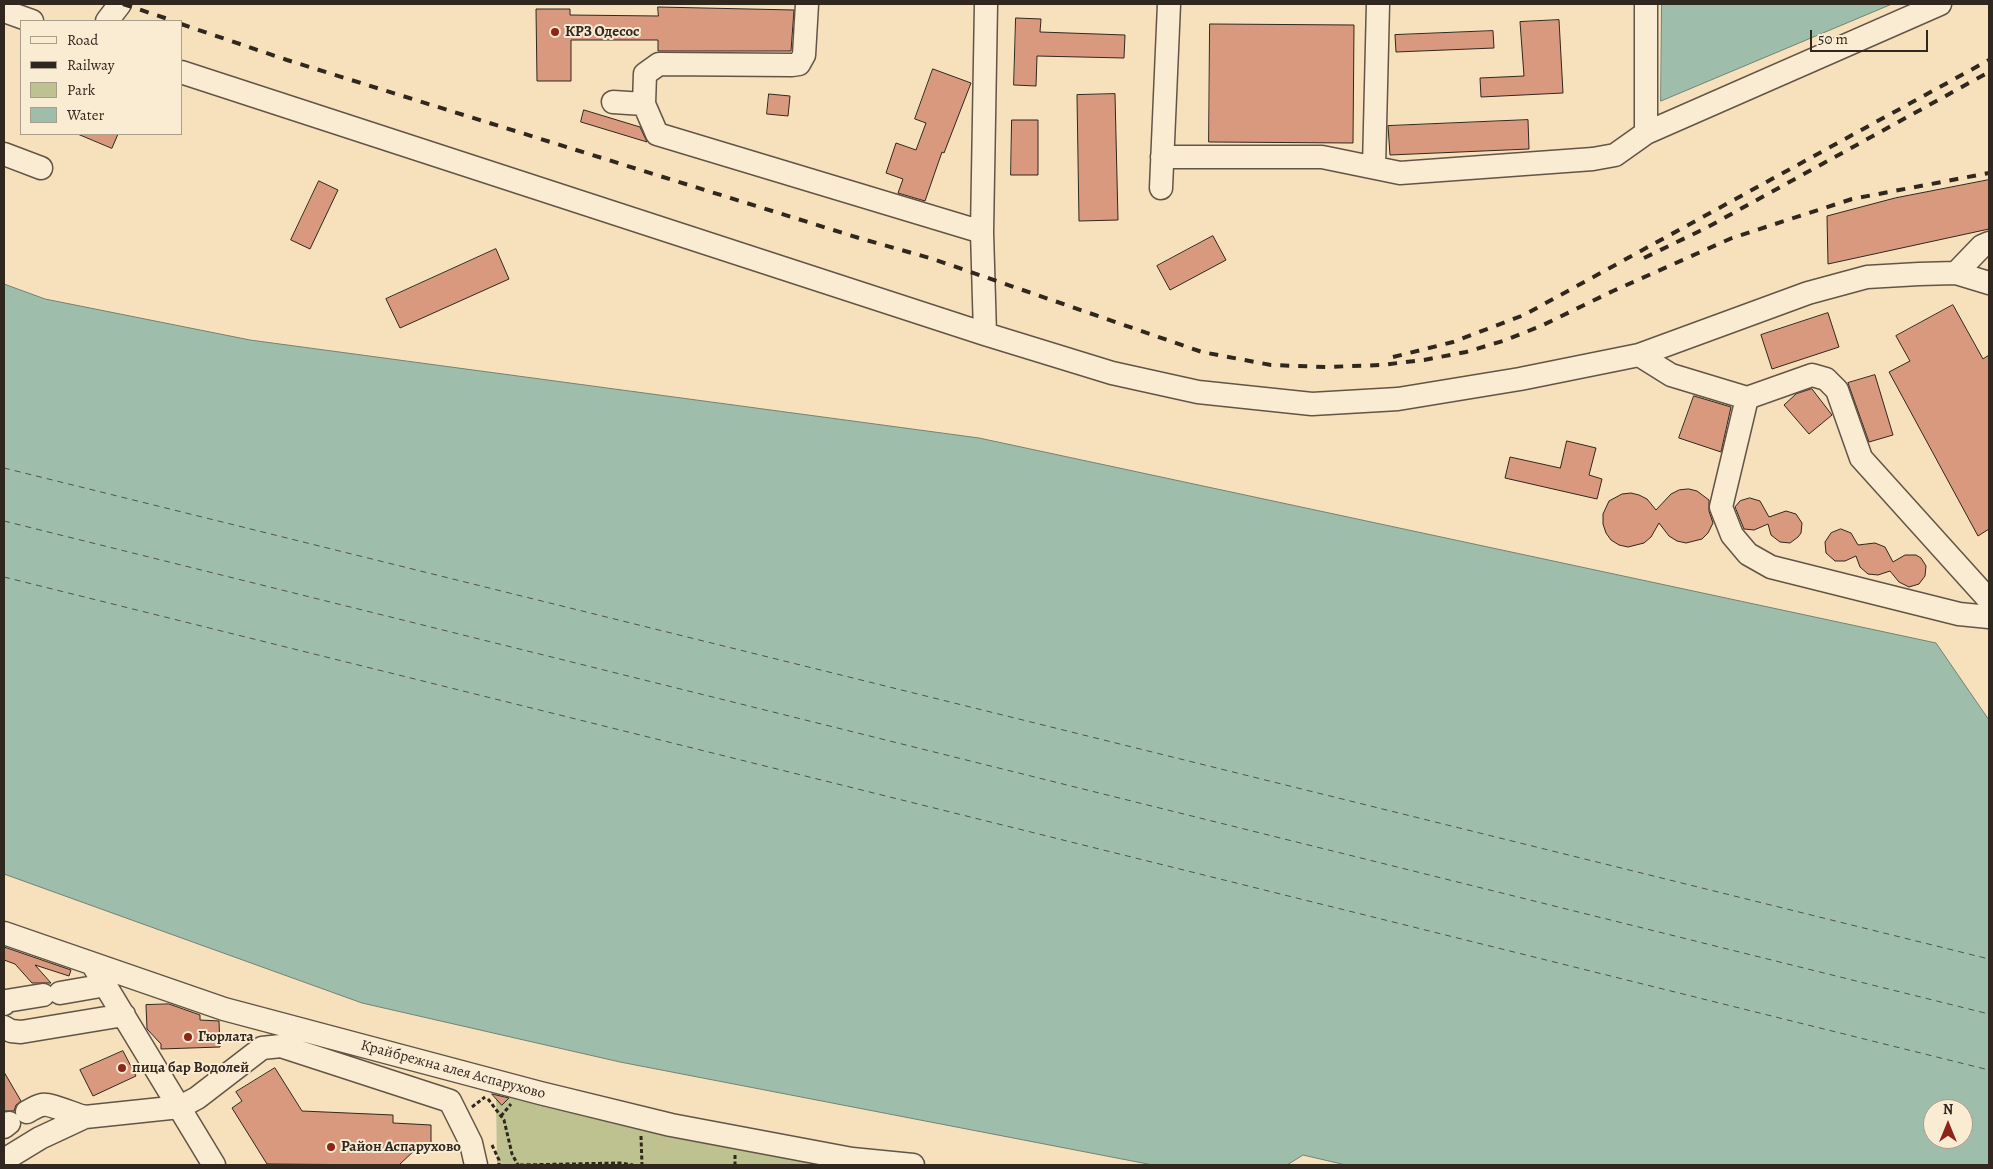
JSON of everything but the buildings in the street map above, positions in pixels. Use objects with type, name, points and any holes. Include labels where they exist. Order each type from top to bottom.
[{"type":"street","points":[[108,20],[120,4]]},
{"type":"street","points":[[807,4],[804,55],[799,64],[658,64],[645,74],[644,104],[657,134],[982,232]]},
{"type":"street","points":[[985,334],[982,232],[986,4]]},
{"type":"street","points":[[1161,188],[1170,4]]},
{"type":"street","points":[[1374,167],[1378,4]]},
{"type":"street","points":[[1646,4],[1646,133]]},
{"type":"street","points":[[1162,157],[1322,157],[1400,173],[1593,159],[1614,155],[1646,133],[1940,4]]},
{"type":"street","points":[[4,12],[29,20]]},
{"type":"street","points":[[182,72],[985,334],[1112,373],[1198,392],[1312,404],[1398,399],[1520,379],[1640,355],[1808,293],[1859,280],[1919,274],[1956,273],[1989,283]]},
{"type":"street","points":[[612,102],[644,104]]},
{"type":"street","points":[[4,154],[41,168]]},
{"type":"street","points":[[1956,273],[1982,246],[1989,243]]},
{"type":"street","points":[[1640,355],[1671,375],[1747,398],[1812,375],[1826,378],[1837,390],[1861,458],[1989,600]]},
{"type":"street","points":[[1747,398],[1720,507],[1732,535],[1748,554],[1771,567],[1959,614],[1989,617]]},
{"type":"street","name":"Крайбрежна алея Аспарухово","points":[[4,933],[224,1009],[641,1118],[837,1156],[912,1165]]},
{"type":"street","points":[[93,965],[214,1165]]},
{"type":"street","points":[[4,1004],[6,1001],[106,985]]},
{"type":"street","points":[[4,1027],[21,1032],[124,1015]]},
{"type":"street","points":[[4,1160],[40,1138],[85,1118],[180,1107],[197,1098],[262,1048],[280,1046],[450,1101],[471,1143],[476,1165]]},
{"type":"street","points":[[13,1120],[42,1105],[52,1105],[64,1112],[85,1118]]},
{"type":"street","points":[[197,1165],[198,1138]]},
{"type":"path","points":[[474,1075],[477,1087],[504,1120],[512,1154],[519,1165],[620,1163],[633,1165]]},
{"type":"path","points":[[641,1118],[642,1165]]},
{"type":"green space","points":[[496,1093],[874,1165],[497,1165]]},
{"type":"water","points":[[1662,4],[1892,4],[1661,101]]},
{"type":"water","points":[[4,284],[45,299],[250,340],[979,438],[1936,643],[1989,720],[1989,1165],[1346,1165],[1303,1155],[1287,1165],[1153,1165],[620,1062],[362,1003],[4,874]]},
{"type":"ferry route","points":[[4,468],[1989,959]]},
{"type":"ferry route","points":[[4,521],[1989,1014]]},
{"type":"ferry route","points":[[4,577],[1989,1070]]},
{"type":"railway","points":[[123,4],[171,20]]},
{"type":"railway","points":[[182,24],[287,60],[859,238],[933,259],[1202,352],[1271,365],[1326,367],[1381,365],[1424,360],[1466,352],[1503,341],[1541,326],[1613,291],[1732,238],[1852,199],[1989,173]]},
{"type":"railway","points":[[1393,357],[1453,342],[1524,315],[1989,60]]},
{"type":"railway","points":[[1644,258],[1706,228],[1989,72]]},
{"type":"place","name":"КРЗ Одесос","points":[[555,32]]},
{"type":"place","name":"Гюрлата","points":[[188,1037]]},
{"type":"place","name":"пица бар Водолей","points":[[122,1068]]},
{"type":"place","name":"Район Аспарухово","points":[[331,1147]]}]
